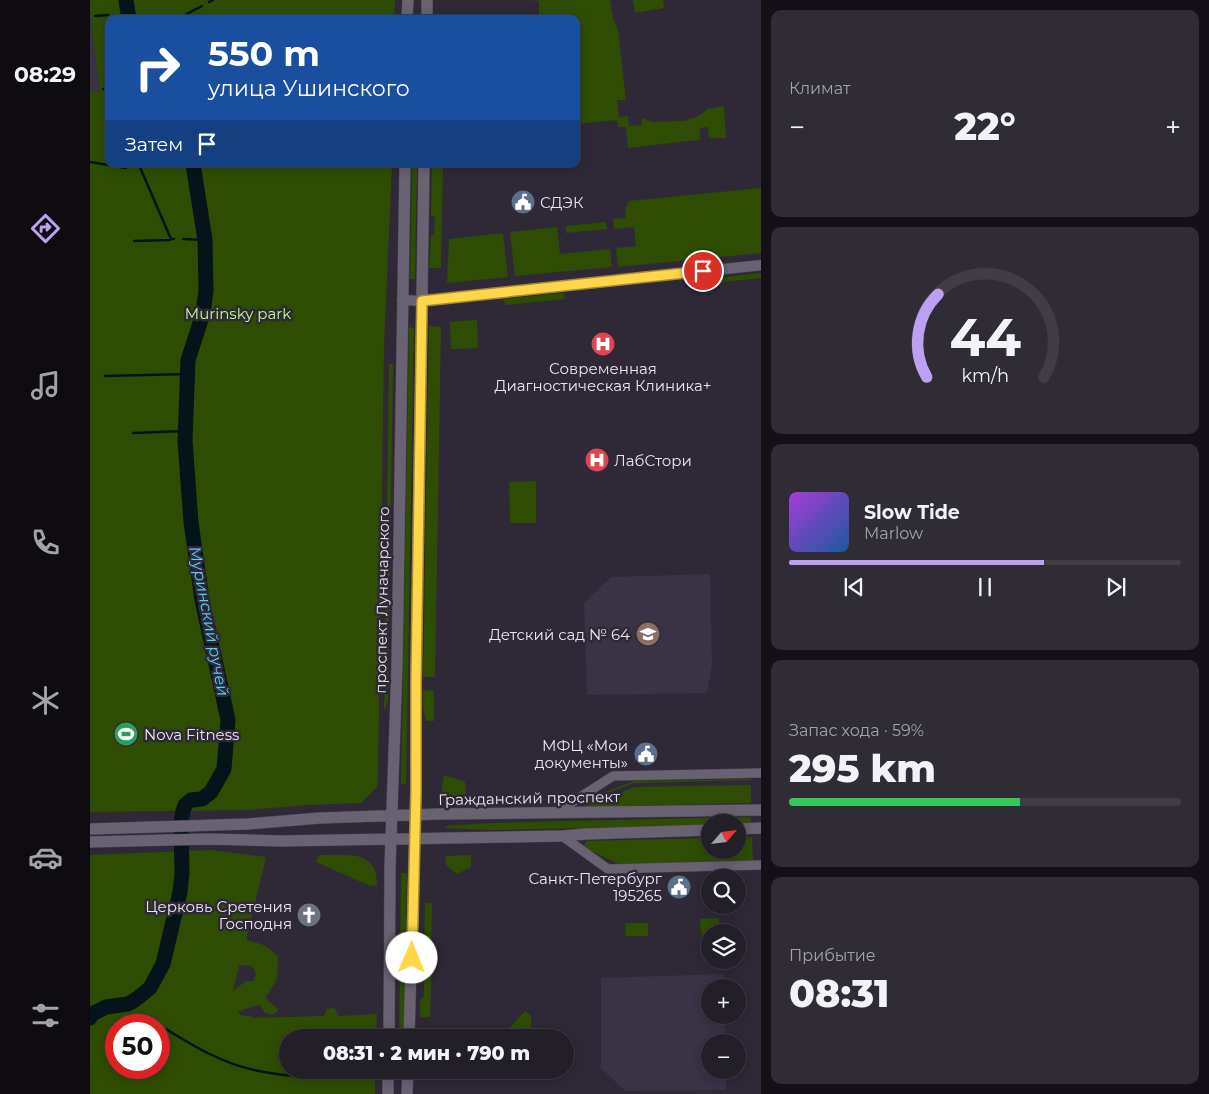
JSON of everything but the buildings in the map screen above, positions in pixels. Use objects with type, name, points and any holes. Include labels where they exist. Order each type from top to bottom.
[{"type":"main road","points":[[407,15],[408,0]]},
{"type":"main road","points":[[427,0],[427,15]]},
{"type":"main road","name":"проспект Луначарского","points":[[389,1029],[391,816],[397,656],[404,167]]},
{"type":"main road","points":[[409,1029],[416,815],[416,683],[424,167]]},
{"type":"main road","name":"Гражданский проспект","points":[[90,829],[208,826],[320,818],[416,815],[761,810]]},
{"type":"main road","points":[[746,829],[761,828]]},
{"type":"main road","points":[[90,842],[562,836],[701,830]]},
{"type":"main road","points":[[388,1079],[388,1094]]},
{"type":"main road","points":[[407,1094],[408,1079]]},
{"type":"street","points":[[402,300],[422,301],[761,265]]},
{"type":"street","points":[[555,814],[613,776],[761,774]]},
{"type":"street","points":[[562,836],[608,869],[761,865]]},
{"type":"shaded area","points":[[90,11],[101,91],[90,93]]},
{"type":"shaded area","name":"Детский сад № 64","points":[[710,574],[712,665],[707,693],[587,695],[584,603],[611,577]]},
{"type":"shaded area","points":[[724,974],[724,979],[701,979],[701,1024],[725,1024],[725,1034],[701,1034],[701,1079],[726,1079],[726,1090],[625,1091],[601,1068],[601,978]]},
{"type":"green space","name":"Murinsky park","points":[[90,0],[395,0],[394,15],[105,15],[105,167],[392,167],[384,346],[378,773],[377,787],[361,803],[247,810],[90,812],[90,93],[100,91]]},
{"type":"green space","points":[[530,0],[610,0],[613,18],[618,30],[626,100],[617,100],[619,117],[628,116],[629,126],[642,125],[642,118],[652,122],[685,121],[700,115],[708,109],[724,106],[726,138],[709,138],[708,127],[700,128],[700,139],[697,140],[628,148],[626,127],[618,127],[617,120],[580,124],[580,15],[539,15],[539,1]]},
{"type":"green space","points":[[633,0],[663,0],[664,8],[635,13]]},
{"type":"green space","points":[[412,167],[417,167],[415,279],[410,279]]},
{"type":"green space","points":[[432,167],[443,167],[441,268],[429,268],[431,235],[434,235],[435,217],[431,216]]},
{"type":"green space","points":[[761,188],[761,253],[618,267],[616,248],[636,246],[634,227],[614,229],[613,219],[626,218],[625,210],[629,201]]},
{"type":"green space","points":[[606,222],[607,229],[566,233],[566,226]]},
{"type":"green space","points":[[557,227],[560,254],[610,249],[612,267],[515,276],[510,232]]},
{"type":"green space","points":[[503,233],[508,277],[447,283],[449,239]]},
{"type":"green space","points":[[761,273],[761,278],[701,284],[700,280]]},
{"type":"green space","points":[[564,293],[565,299],[505,305],[504,299]]},
{"type":"green space","points":[[477,320],[478,348],[451,349],[450,322]]},
{"type":"green space","points":[[429,326],[441,327],[435,677],[423,677]]},
{"type":"green space","points":[[409,327],[414,328],[406,784],[401,784]]},
{"type":"green space","points":[[389,364],[393,364],[388,700],[384,712]]},
{"type":"green space","points":[[536,481],[536,523],[510,523],[509,482]]},
{"type":"green space","points":[[423,690],[434,691],[434,721],[426,721],[423,708]]},
{"type":"green space","points":[[444,775],[465,782],[466,794],[447,798],[441,795]]},
{"type":"green space","points":[[750,779],[634,783],[595,798],[594,796],[634,781]]},
{"type":"green space","points":[[751,785],[751,803],[586,807],[584,803],[586,800],[594,802],[635,787]]},
{"type":"green space","points":[[746,817],[751,817],[751,824],[746,824]]},
{"type":"green space","points":[[701,818],[701,825],[489,830],[446,828],[446,826],[489,823]]},
{"type":"green space","points":[[746,837],[752,837],[753,861],[619,864],[585,848],[584,845],[587,841],[701,838],[701,859],[746,859]]},
{"type":"green space","points":[[212,850],[266,857],[246,940],[267,947],[278,957],[277,979],[266,997],[278,1011],[272,1015],[265,1013],[260,1005],[238,1012],[240,1015],[251,1016],[252,1018],[324,1016],[327,1009],[334,1008],[339,1016],[377,1014],[376,1029],[279,1029],[279,1079],[375,1079],[375,1094],[90,1094],[90,855]],"holes":[[[239,966],[252,966],[256,974],[253,981],[246,981],[233,991]]]},
{"type":"green space","points":[[319,855],[349,855],[358,856],[366,860],[372,865],[376,873],[377,885],[370,886],[316,862]]},
{"type":"green space","points":[[471,855],[471,867],[457,874],[446,865],[445,856]]},
{"type":"green space","points":[[401,873],[407,873],[404,1029],[399,1029]]},
{"type":"green space","points":[[425,903],[432,903],[431,955],[424,953]]},
{"type":"green space","points":[[719,918],[719,924],[701,924],[701,935],[700,919]]},
{"type":"green space","points":[[625,923],[648,923],[648,936],[626,936]]},
{"type":"green space","points":[[426,963],[432,963],[430,1017],[420,1017],[420,1000],[424,996],[424,966]]},
{"type":"green space","points":[[525,1011],[531,1016],[531,1029],[509,1029]]},
{"type":"waterway","name":"Муринский ручей","points":[[126,0],[128,15]]},
{"type":"waterway","points":[[209,2],[213,0]]},
{"type":"waterway","points":[[185,15],[202,6]]},
{"type":"waterway","points":[[95,16],[105,15]]},
{"type":"waterway","points":[[90,162],[105,164]]},
{"type":"waterway","points":[[120,167],[126,168]]},
{"type":"waterway","points":[[140,167],[171,239],[174,239]]},
{"type":"waterway","name":"Муринский ручей","points":[[90,1018],[92,1014],[106,1007],[128,1004],[135,1000],[150,988],[163,964],[180,892],[182,873],[181,822],[183,811],[185,805],[191,800],[202,799],[211,792],[224,769],[228,720],[202,600],[191,522],[185,441],[188,360],[203,314],[206,290],[205,240],[193,167]]},
{"type":"waterway","points":[[183,239],[205,240]]},
{"type":"waterway","points":[[134,241],[170,240]]},
{"type":"waterway","points":[[105,376],[188,374]]},
{"type":"waterway","points":[[133,433],[185,431]]},
{"type":"waterway","points":[[170,1031],[208,1053],[231,1063],[262,1072],[279,1074]]},
{"type":"place","name":"СДЭК","points":[[523,202]]},
{"type":"place","name":"Современная Диагностическая Клиника+","points":[[603,344]]},
{"type":"place","name":"ЛабСтори","points":[[597,460]]},
{"type":"place","name":"Детский сад № 64","points":[[648,634]]},
{"type":"place","name":"Nova Fitness","points":[[126,734]]},
{"type":"place","name":"МФЦ «Мои документы»","points":[[646,754]]},
{"type":"place","name":"Санкт-Петербург 195265","points":[[679,887]]},
{"type":"place","name":"Церковь Сретения Господня","points":[[309,915]]},
{"type":"route","points":[[412,958],[422,301],[703,271]]}]
